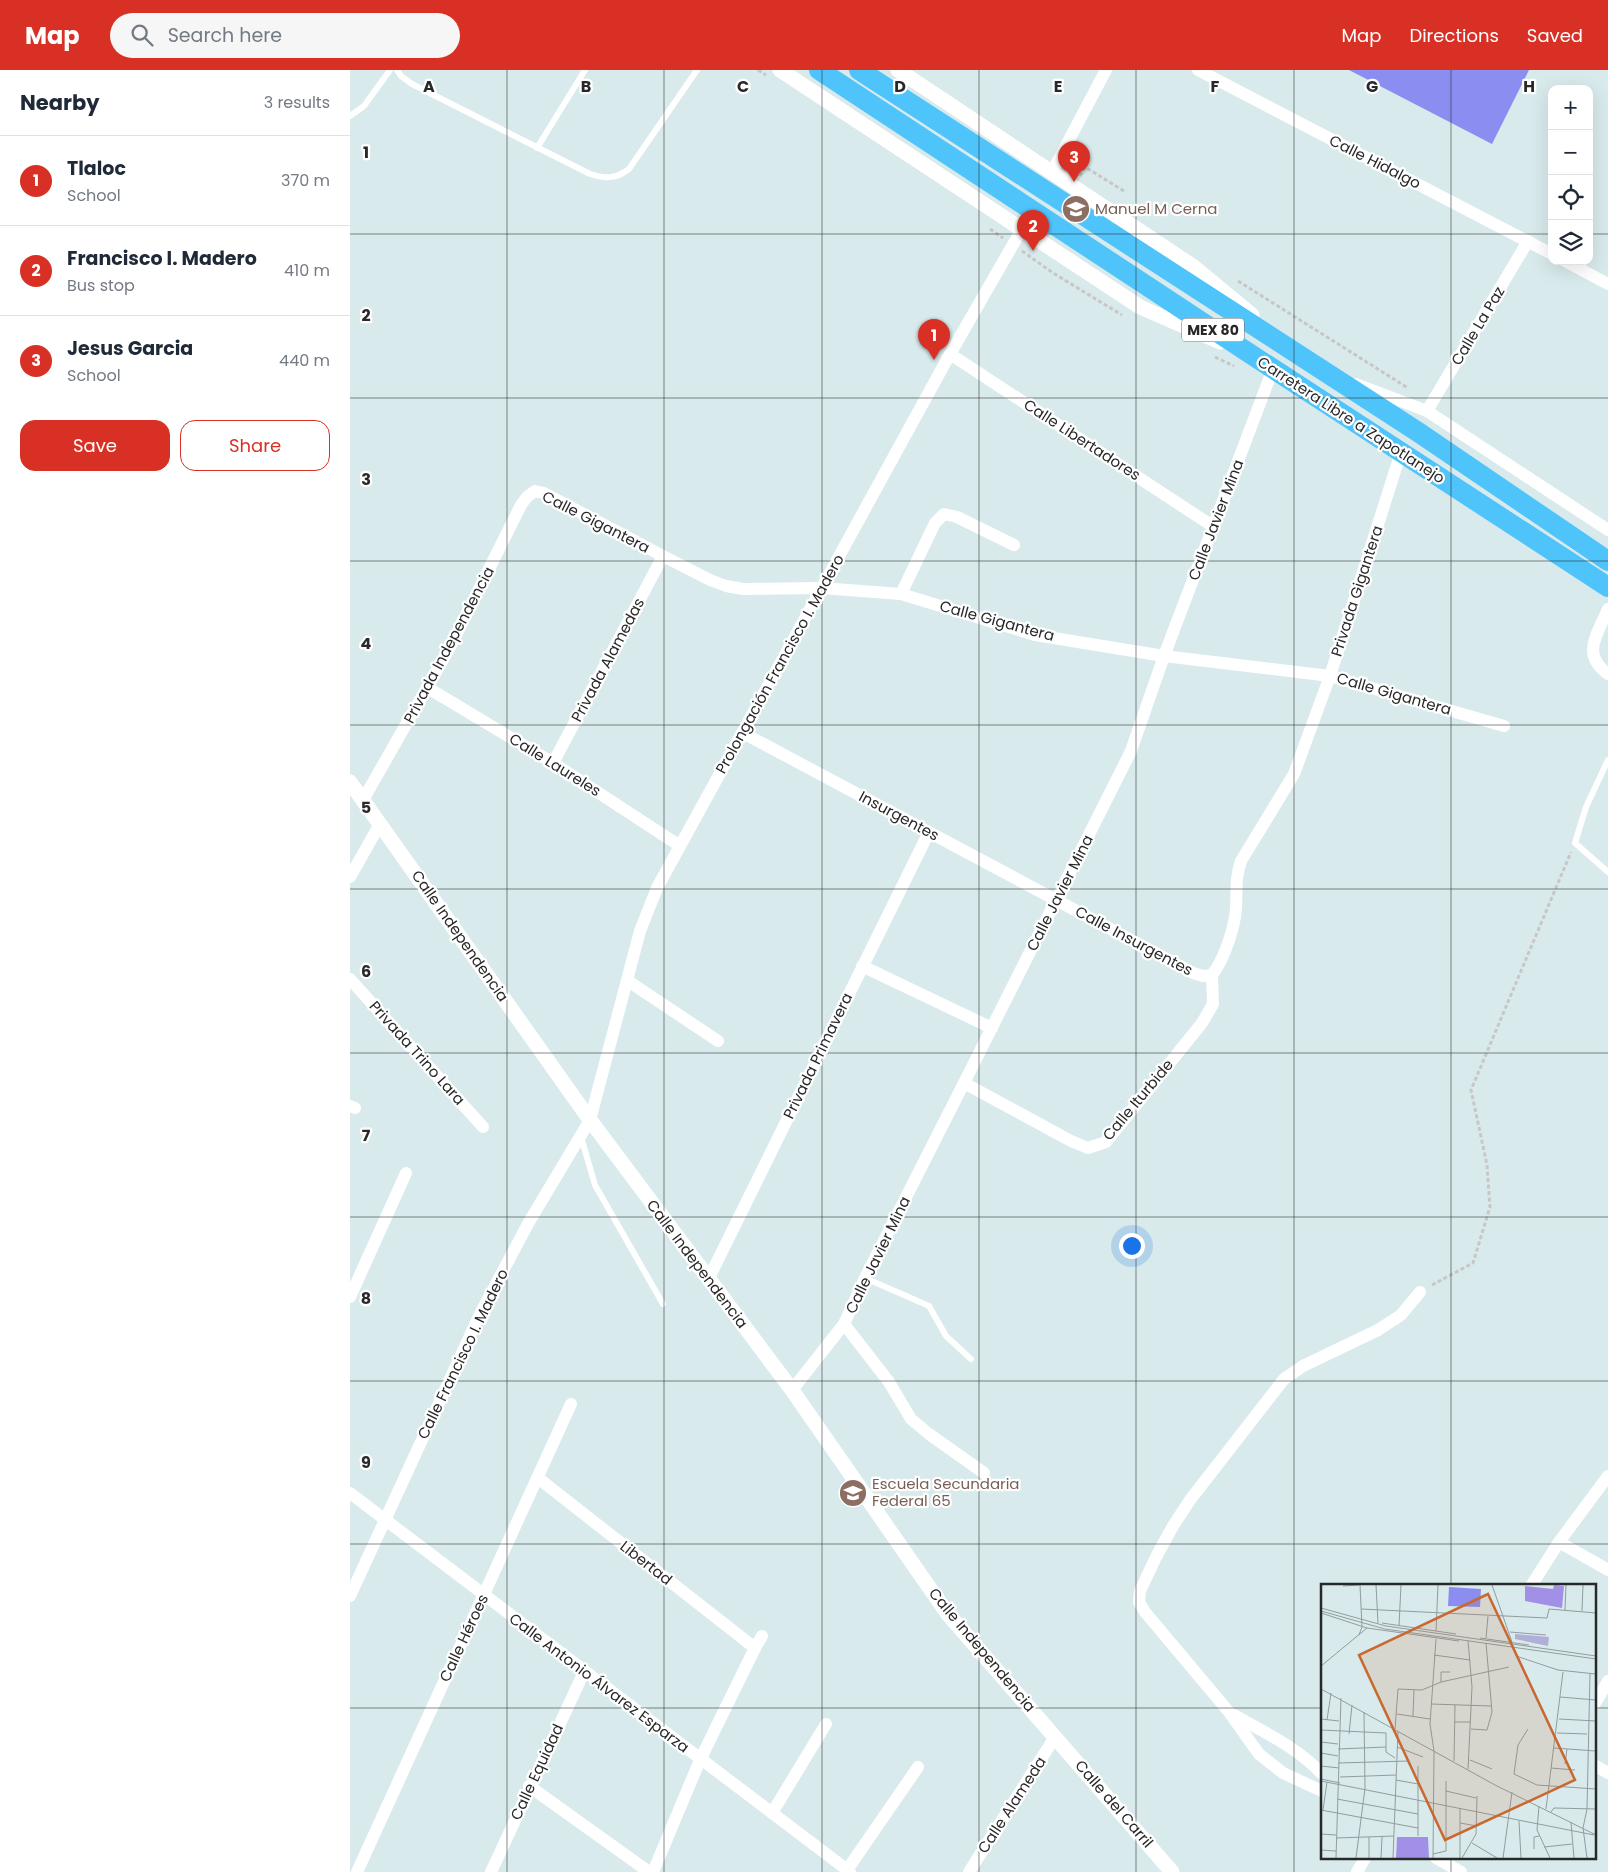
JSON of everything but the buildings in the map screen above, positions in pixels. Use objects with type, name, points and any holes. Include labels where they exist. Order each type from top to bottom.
[{"type":"main road","name":"Carretera Libre a Zapotlanejo","points":[[819,70],[1608,587]]},
{"type":"main road","name":"Carretera Libre a Zapotlanejo","points":[[859,70],[1316,368],[1418,432],[1608,561]]},
{"type":"street","points":[[780,70],[1140,307],[1255,357]]},
{"type":"street","points":[[898,70],[1194,267],[1316,368],[1430,407],[1608,530]]},
{"type":"street","points":[[1052,172],[1106,70]]},
{"type":"street","name":"Calle Hidalgo","points":[[1198,70],[1548,252]]},
{"type":"street","name":"Prolongación Francisco I. Madero","points":[[590,1120],[640,931],[657,888],[950,354],[1022,229]]},
{"type":"street","name":"Calle La Paz","points":[[1430,407],[1528,241]]},
{"type":"street","points":[[1572,265],[1608,284]]},
{"type":"street","name":"Calle Libertadores","points":[[950,354],[1214,528]]},
{"type":"street","name":"Calle Javier Mina","points":[[792,1390],[844,1324],[864,1278],[1131,751],[1164,656],[1273,369]]},
{"type":"street","name":"Privada Gigantera","points":[[1212,975],[1220,962],[1234,923],[1236,906],[1235,884],[1241,861],[1294,774],[1330,676],[1401,452]]},
{"type":"street","name":"Calle Gigantera","points":[[535,492],[544,493],[663,556],[726,586],[743,589],[821,588],[901,594],[1035,635],[1164,656],[1330,676],[1504,726]]},
{"type":"street","name":"Privada Independencia","points":[[363,800],[428,688],[521,505],[527,497],[535,492]]},
{"type":"street","points":[[901,594],[935,523],[944,514],[958,517],[1014,545]]},
{"type":"street","name":"Privada Alamedas","points":[[553,763],[663,556]]},
{"type":"street","points":[[1608,609],[1594,643],[1592,654],[1596,663],[1608,674]]},
{"type":"street","name":"Calle Laureles","points":[[428,688],[553,763],[680,846]]},
{"type":"street","name":"Insurgentes","points":[[743,733],[1056,900]]},
{"type":"street","name":"Calle Independencia","points":[[350,782],[590,1120],[792,1390],[947,1613],[1055,1737]]},
{"type":"street","points":[[350,877],[380,824]]},
{"type":"street","name":"Privada Primavera","points":[[708,1280],[929,832]]},
{"type":"street","name":"Calle Insurgentes","points":[[1056,900],[1193,973],[1203,976],[1212,975]]},
{"type":"street","points":[[862,966],[992,1028]]},
{"type":"street","name":"Calle Iturbide","points":[[964,1083],[1071,1141],[1088,1148],[1106,1142],[1202,1023],[1213,1004],[1212,975]]},
{"type":"street","name":"Privada Trino Lara","points":[[350,979],[483,1127]]},
{"type":"street","points":[[628,981],[718,1042]]},
{"type":"street","name":"Calle Francisco I. Madero","points":[[350,1596],[480,1314],[529,1222],[590,1120]]},
{"type":"street","points":[[350,1296],[406,1173]]},
{"type":"street","points":[[1321,1791],[1284,1773],[1258,1754],[1229,1712],[1145,1612],[1139,1602],[1140,1591],[1168,1534],[1190,1500],[1284,1379],[1302,1366],[1378,1330],[1401,1314],[1420,1292]]},
{"type":"street","points":[[844,1324],[889,1382],[911,1419],[928,1434],[984,1473]]},
{"type":"street","name":"Calle Héroes","points":[[357,1872],[571,1404]]},
{"type":"street","points":[[1532,1584],[1559,1542],[1608,1476]]},
{"type":"street","name":"Libertad","points":[[538,1478],[755,1648]]},
{"type":"street","name":"Calle Antonio Álvarez Esparza","points":[[350,1493],[848,1871]]},
{"type":"street","points":[[1559,1542],[1608,1570]]},
{"type":"street","points":[[653,1872],[700,1760],[762,1636]]},
{"type":"street","name":"Calle Equidad","points":[[490,1872],[584,1672]]},
{"type":"street","points":[[1596,1702],[1608,1681]]},
{"type":"street","points":[[1229,1712],[1291,1748],[1321,1773]]},
{"type":"street","points":[[772,1813],[826,1724]]},
{"type":"street","name":"Calle Alameda","points":[[969,1872],[1055,1737]]},
{"type":"street","name":"Calle del Carril","points":[[1055,1737],[1172,1872]]},
{"type":"street","points":[[1596,1766],[1608,1772]]},
{"type":"street","points":[[848,1871],[918,1768]]},
{"type":"street","points":[[530,1786],[649,1872]]},
{"type":"street","points":[[1357,1872],[1364,1860]]},
{"type":"street","points":[[1440,1860],[1461,1872]]},
{"type":"lane","points":[[350,116],[364,106],[390,70]]},
{"type":"lane","points":[[397,70],[412,84],[537,148],[601,178],[612,178],[621,175],[629,169],[697,70]]},
{"type":"lane","points":[[537,148],[585,70]]},
{"type":"lane","points":[[1608,760],[1586,806],[1575,842],[1608,872]]},
{"type":"lane","points":[[580,1136],[595,1185],[662,1304]]},
{"type":"lane","points":[[864,1278],[929,1306],[946,1336],[971,1359]]},
{"type":"path","points":[[1231,277],[1430,407]]},
{"type":"path","points":[[1420,1292],[1473,1262],[1490,1207],[1487,1165],[1471,1090],[1575,842]]},
{"type":"shaded area","points":[[1349,70],[1529,70],[1492,144]]},
{"type":"place","name":"Jesus Garcia","points":[[1074,182]]},
{"type":"place","name":"Manuel M Cerna","points":[[1076,209]]},
{"type":"place","name":"Francisco I. Madero","points":[[1033,251]]},
{"type":"place","name":"Tlaloc","points":[[934,360]]},
{"type":"place","name":"Escuela Secundaria Federal 65","points":[[853,1493]]}]
